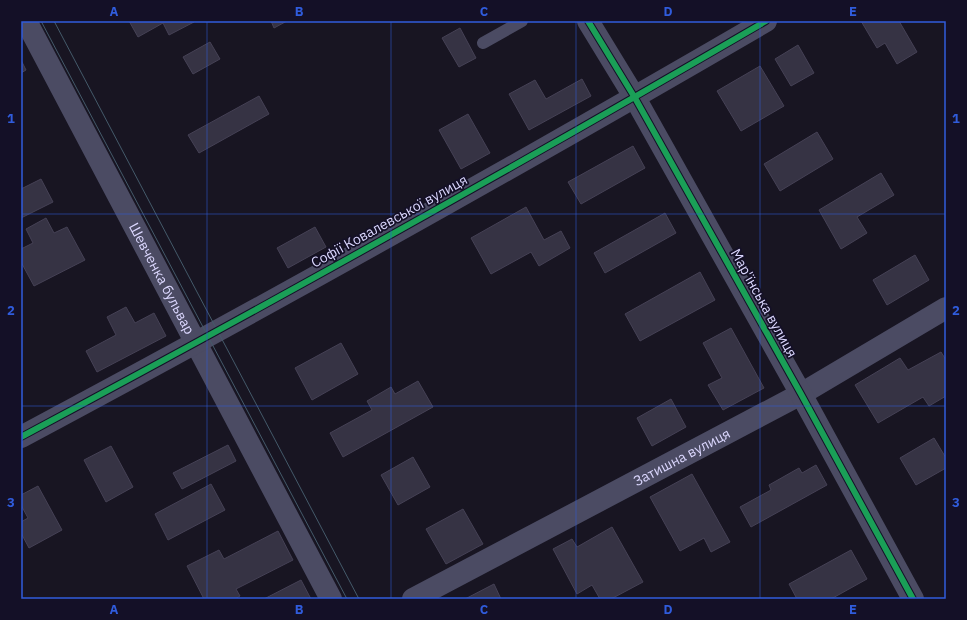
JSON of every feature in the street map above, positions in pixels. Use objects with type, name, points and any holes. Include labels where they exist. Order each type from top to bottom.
[{"type":"street","name":"Шевченка бульвар","points":[[26,21],[331,599]]},
{"type":"street","name":"Мар'їнська вулиця","points":[[588,21],[634,98],[801,394],[913,599]]},
{"type":"street","name":"Софії Ковалевської вулиця","points":[[21,437],[196,343],[634,98],[766,21]]},
{"type":"street","name":"Затишна вулиця","points":[[413,599],[801,394],[946,308]]},
{"type":"lane","points":[[483,43],[522,21]]},
{"type":"building","points":[[129,21],[194,22],[169,35],[163,23],[138,37]]},
{"type":"building","points":[[271,21],[287,21],[274,28]]},
{"type":"building","points":[[861,21],[899,21],[917,52],[897,64],[885,43],[877,48]]},
{"type":"building","points":[[460,28],[476,58],[459,67],[442,38]]},
{"type":"building","points":[[210,42],[220,59],[193,74],[183,57]]},
{"type":"building","points":[[798,45],[814,73],[791,86],[775,59]]},
{"type":"building","points":[[21,60],[26,70],[21,73]]},
{"type":"building","points":[[760,66],[784,106],[741,131],[717,91]]},
{"type":"building","points":[[582,79],[591,96],[529,130],[509,94],[535,80],[546,99]]},
{"type":"building","points":[[259,96],[269,114],[199,153],[188,135]]},
{"type":"building","points":[[468,114],[490,153],[461,169],[439,130]]},
{"type":"building","points":[[817,132],[833,159],[780,191],[764,164]]},
{"type":"building","points":[[633,146],[645,168],[581,204],[568,182]]},
{"type":"building","points":[[881,173],[894,195],[857,217],[867,233],[841,249],[819,210]]},
{"type":"building","points":[[41,179],[53,202],[21,218],[21,189]]},
{"type":"building","points":[[526,207],[544,240],[561,231],[570,248],[539,266],[531,252],[491,274],[471,238]]},
{"type":"building","points":[[665,213],[676,233],[605,273],[594,253]]},
{"type":"building","points":[[46,218],[54,233],[67,227],[85,260],[34,286],[21,262],[21,249],[33,243],[26,229]]},
{"type":"building","points":[[315,227],[326,247],[288,268],[277,248]]},
{"type":"building","points":[[915,255],[929,280],[887,305],[873,280]]},
{"type":"building","points":[[700,272],[715,300],[640,341],[625,314]]},
{"type":"building","points":[[126,307],[135,323],[154,313],[166,336],[97,372],[86,351],[116,335],[107,317]]},
{"type":"building","points":[[731,328],[764,388],[723,410],[708,385],[722,378],[703,343]]},
{"type":"building","points":[[341,343],[358,374],[312,400],[295,368]]},
{"type":"building","points":[[941,352],[946,360],[946,396],[929,406],[923,397],[878,423],[855,385],[900,358],[908,370]]},
{"type":"building","points":[[418,381],[433,407],[343,457],[330,433],[372,410],[367,401],[391,387],[395,394]]},
{"type":"building","points":[[671,399],[686,427],[652,446],[637,418]]},
{"type":"building","points":[[934,438],[946,458],[946,468],[916,485],[900,458]]},
{"type":"building","points":[[228,445],[236,461],[182,489],[173,473]]},
{"type":"building","points":[[111,446],[133,487],[106,502],[84,460]]},
{"type":"building","points":[[413,457],[430,487],[398,505],[381,475]]},
{"type":"building","points":[[816,465],[827,485],[751,527],[740,507],[771,490],[769,485],[799,468],[802,473]]},
{"type":"building","points":[[692,474],[730,542],[711,552],[704,538],[680,551],[650,497]]},
{"type":"building","points":[[211,484],[225,510],[168,540],[155,514]]},
{"type":"building","points":[[38,486],[62,530],[29,548],[21,533],[21,522],[28,518],[21,505],[21,495]]},
{"type":"building","points":[[463,509],[483,544],[446,564],[426,529]]},
{"type":"building","points":[[612,527],[643,582],[611,599],[600,599],[592,585],[577,594],[553,549],[572,539],[577,547]]},
{"type":"building","points":[[278,531],[293,560],[236,589],[240,596],[235,599],[204,599],[187,566],[219,550],[224,559]]},
{"type":"building","points":[[851,550],[867,579],[831,599],[797,599],[789,584]]},
{"type":"building","points":[[301,580],[311,599],[264,599]]},
{"type":"building","points":[[494,584],[501,599],[465,599]]},
{"type":"tram line","points":[[41,21],[347,599]]},
{"type":"tram line","points":[[54,21],[359,599]]},
{"type":"cycle path","points":[[588,21],[635,98],[801,394],[913,599]]},
{"type":"cycle path","points":[[21,437],[209,336],[766,21]]}]
